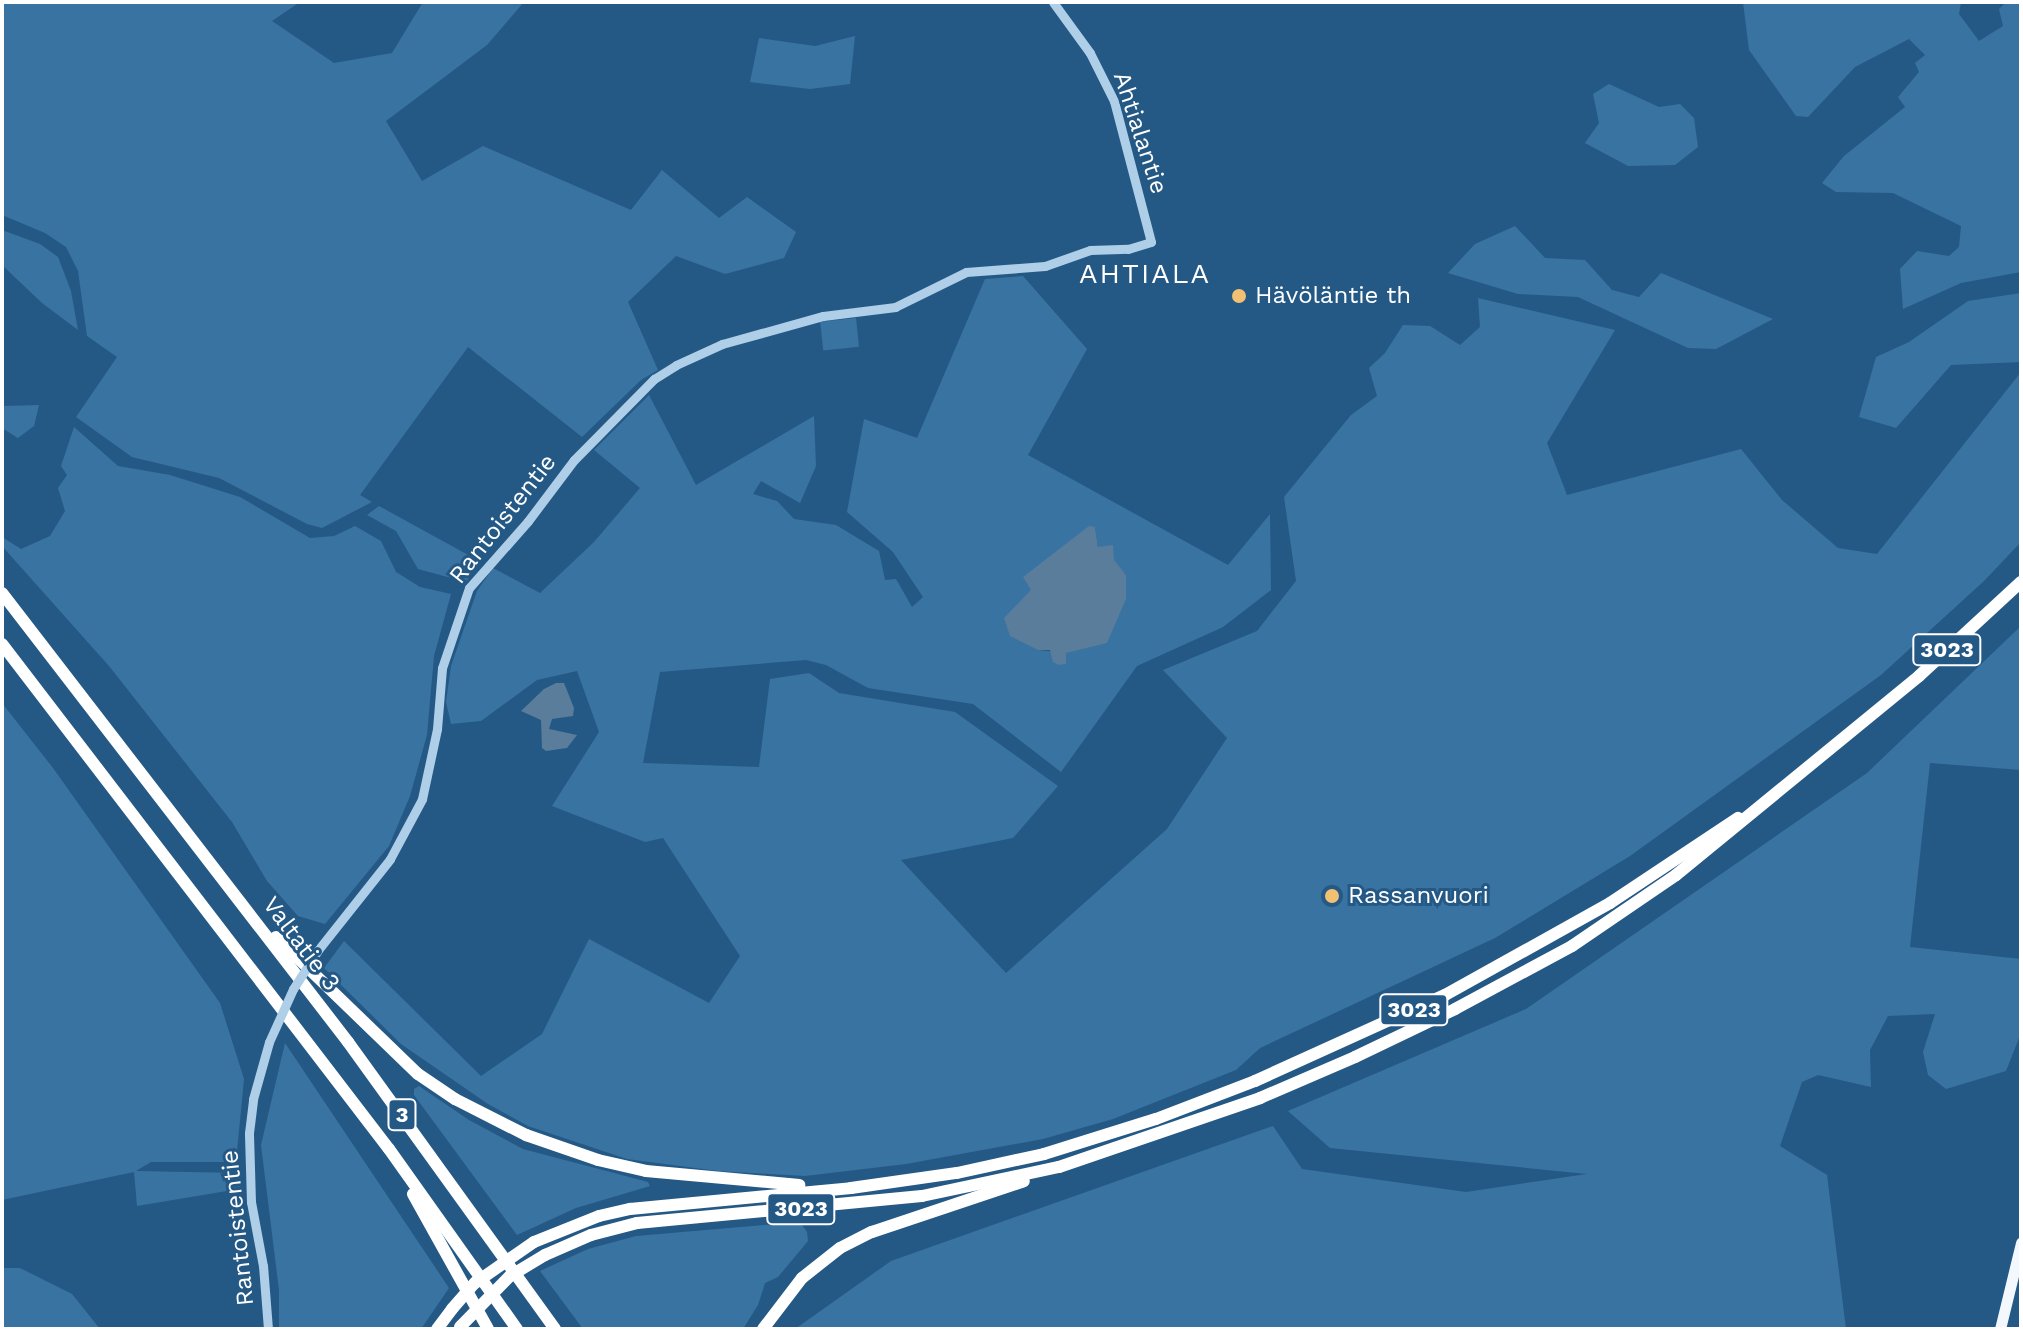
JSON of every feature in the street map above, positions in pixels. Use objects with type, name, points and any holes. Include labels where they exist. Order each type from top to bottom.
[{"type":"highway","name":"3023","points":[[460,1328],[510,1276],[545,1255],[591,1235],[637,1223],[922,1196],[1059,1167],[1260,1098],[1455,1009],[1617,917],[1718,844],[1786,784],[1919,676],[2021,582]]},
{"type":"highway","name":"Valtatie 3","points":[[2,593],[244,905],[448,1177],[555,1329]]},
{"type":"highway","name":"3","points":[[2,644],[389,1149],[517,1329]]},
{"type":"highway","name":"3023","points":[[437,1329],[475,1283],[534,1242],[599,1216],[630,1209],[851,1188],[957,1173],[1085,1143],[1227,1092],[1346,1042],[1445,995],[1610,903],[1786,784]]},
{"type":"highway","points":[[244,905],[381,1042],[418,1074],[455,1099],[526,1135],[598,1160],[646,1171],[729,1181],[851,1188]]},
{"type":"highway","points":[[389,1149],[488,1329]]},
{"type":"highway","points":[[763,1329],[802,1278],[840,1248],[872,1232],[996,1192],[1059,1167]]},
{"type":"main road","points":[[2000,1329],[2021,1243]]},
{"type":"street","name":"Ahtialantie","points":[[1053,2],[1090,53],[1114,101],[1151,242]]},
{"type":"street","name":"Rantoistentie","points":[[268,1329],[268,1303],[251,1202],[248,1156],[253,1099],[269,1042],[293,989],[318,950],[390,859],[422,799],[437,729],[442,668],[469,588],[528,521],[574,460],[654,379],[701,352],[742,337],[823,316],[895,307],[966,272],[1045,266],[1090,250],[1128,249],[1151,242]]},
{"type":"shaded area","points":[[2,2],[300,2],[272,21],[334,63],[392,53],[423,2],[524,2],[487,45],[386,121],[422,181],[483,146],[631,210],[662,170],[719,218],[747,197],[796,232],[784,258],[725,274],[676,256],[628,302],[658,370],[641,380],[582,437],[468,347],[360,495],[372,502],[322,528],[307,524],[219,478],[132,457],[76,417],[117,357],[87,336],[78,271],[66,247],[45,233],[2,215]]},
{"type":"shaded area","points":[[1743,2],[1961,2],[1959,14],[1979,41],[2003,26],[1999,9],[2006,2],[2021,2],[2021,272],[1961,283],[1903,309],[1900,269],[1917,251],[1949,256],[1959,247],[1961,226],[1893,193],[1836,192],[1822,183],[1844,156],[1905,107],[1898,97],[1919,72],[1915,63],[1925,55],[1909,39],[1855,67],[1808,117],[1796,116],[1749,50]]},
{"type":"shaded area","points":[[855,36],[850,84],[810,89],[750,82],[759,38],[815,46]]},
{"type":"shaded area","points":[[1609,84],[1659,107],[1680,104],[1694,118],[1698,147],[1675,165],[1628,166],[1585,143],[1599,123],[1593,94]]},
{"type":"shaded area","points":[[1515,226],[1545,258],[1585,260],[1612,290],[1639,297],[1661,273],[1773,319],[1716,349],[1688,348],[1578,297],[1518,294],[1448,273],[1475,244]]},
{"type":"shaded area","points":[[2,230],[40,244],[58,257],[71,291],[78,330],[42,303],[2,265]]},
{"type":"shaded area","points":[[1023,276],[1087,349],[1028,455],[1228,565],[1270,514],[1271,590],[1223,627],[1137,666],[1061,772],[973,704],[868,688],[826,665],[806,660],[660,672],[643,763],[759,767],[770,679],[809,673],[839,693],[955,712],[1058,786],[1013,838],[901,860],[1006,973],[1167,829],[1227,738],[1163,670],[1257,631],[1296,581],[1284,497],[1351,415],[1377,396],[1369,368],[1385,353],[1403,325],[1430,326],[1460,345],[1480,327],[1478,298],[1615,330],[1547,443],[1567,495],[1741,449],[1782,500],[1838,548],[1877,554],[2021,372],[2021,542],[1984,581],[1881,675],[1630,856],[1495,938],[1260,1048],[1236,1070],[1113,1119],[1043,1139],[906,1164],[805,1176],[718,1171],[627,1159],[528,1126],[488,1104],[401,1044],[324,968],[344,941],[481,1076],[542,1034],[589,939],[709,1003],[740,956],[663,838],[645,842],[552,806],[599,732],[577,671],[537,680],[481,721],[451,724],[446,702],[451,666],[477,591],[493,568],[540,593],[594,542],[640,488],[594,450],[649,395],[696,485],[814,416],[816,466],[800,503],[761,481],[753,494],[777,501],[794,519],[836,525],[879,551],[885,580],[896,579],[912,607],[923,597],[893,552],[847,512],[864,419],[917,438],[985,279]],"holes":[[[1095,527],[1098,547],[1126,575],[1073,650],[1066,653],[1038,650],[1018,637],[1010,615],[1032,590],[1024,577]]]},
{"type":"shaded area","points":[[2021,293],[2021,362],[1951,365],[1896,428],[1859,417],[1876,357],[1909,342],[1968,301]]},
{"type":"shaded area","points":[[856,318],[859,347],[823,351],[820,322]]},
{"type":"shaded area","points":[[39,405],[34,426],[18,438],[2,428],[2,406]]},
{"type":"shaded area","points":[[74,427],[118,466],[170,475],[240,497],[310,538],[334,536],[355,526],[381,541],[396,572],[420,587],[451,594],[434,656],[427,735],[410,796],[389,846],[325,924],[298,916],[267,881],[232,822],[109,666],[2,546],[2,537],[21,549],[50,536],[65,511],[58,488],[67,475],[61,466]]},
{"type":"shaded area","points":[[379,506],[481,562],[466,582],[418,569],[396,531],[367,515]]},
{"type":"shaded area","points":[[1089,526],[1095,527],[1098,547],[1113,545],[1114,560],[1126,575],[1126,599],[1107,643],[1066,653],[1066,664],[1059,665],[1053,662],[1050,650],[1038,650],[1010,636],[1004,618],[1031,590],[1023,577]]},
{"type":"shaded area","points":[[2021,626],[2021,770],[1930,763],[1910,947],[2021,959],[2021,1033],[2006,1071],[1946,1089],[1928,1075],[1923,1052],[1935,1014],[1888,1016],[1870,1050],[1871,1087],[1818,1075],[1802,1082],[1780,1146],[1827,1175],[1846,1329],[795,1329],[891,1261],[1273,1126],[1302,1169],[1466,1192],[1587,1174],[1330,1148],[1288,1111],[1526,1009],[1867,773]]},
{"type":"shaded area","points":[[564,683],[574,708],[573,716],[552,719],[549,729],[577,735],[567,748],[546,751],[542,748],[541,720],[521,711],[544,689]]},
{"type":"shaded area","points":[[2,703],[53,768],[220,1003],[244,1079],[236,1162],[151,1162],[136,1171],[239,1173],[247,1240],[227,1191],[137,1206],[134,1172],[2,1200]]},
{"type":"shaded area","points":[[285,1043],[449,1288],[421,1329],[279,1329],[279,1290],[261,1145]]},
{"type":"shaded area","points":[[419,1086],[469,1120],[523,1149],[648,1182],[650,1186],[576,1208],[517,1235],[414,1095],[414,1089]]},
{"type":"shaded area","points":[[800,1222],[807,1232],[808,1241],[778,1277],[765,1283],[758,1305],[743,1329],[583,1329],[540,1271],[588,1249],[636,1236]]},
{"type":"shaded area","points":[[2,1268],[20,1268],[72,1294],[100,1329],[2,1329]]},
{"type":"place","name":"Hävöläntie th","points":[[1239,296]]},
{"type":"place","name":"Rassanvuori","points":[[1332,896]]},
{"type":"district","name":"AHTIALA","points":[[1145,274]]}]
